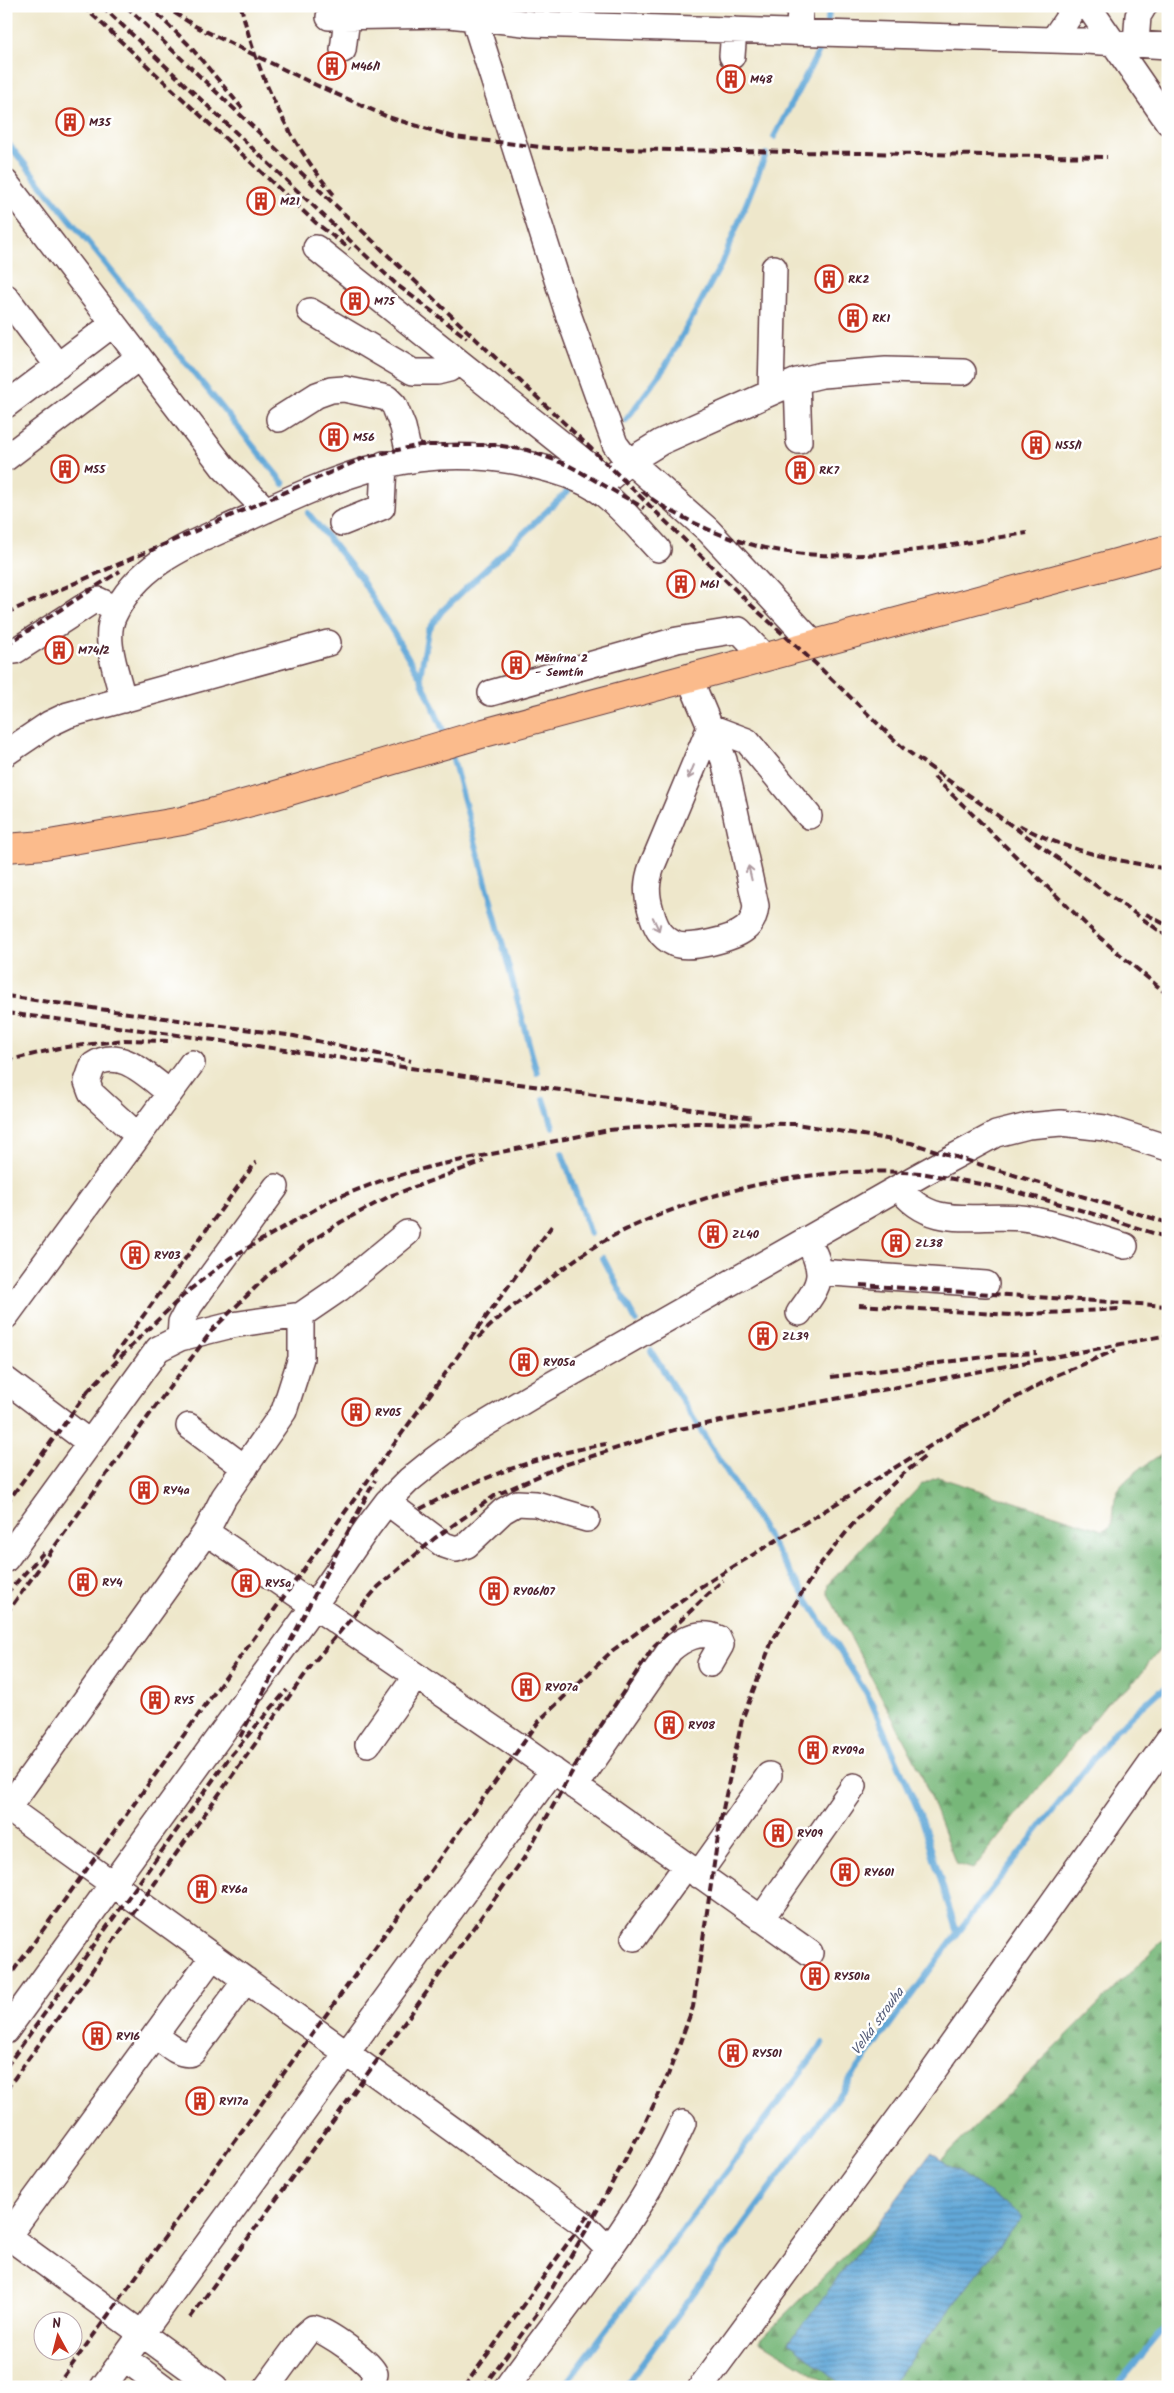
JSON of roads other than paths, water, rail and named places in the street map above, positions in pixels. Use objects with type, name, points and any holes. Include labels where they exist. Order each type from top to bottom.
[{"type":"main road","points":[[6,848],[44,845],[182,821],[484,733],[1168,549]]},
{"type":"lane","points":[[799,32],[800,6]]},
{"type":"lane","points":[[1054,40],[1076,6]]},
{"type":"lane","points":[[1088,6],[1124,43],[1168,122]]},
{"type":"lane","points":[[1124,43],[1144,6]]},
{"type":"lane","points":[[342,50],[338,18],[472,12],[532,24],[1054,40],[1168,46]]},
{"type":"lane","points":[[472,12],[567,310],[615,444],[630,461],[708,530],[814,644]]},
{"type":"lane","points":[[732,56],[734,30]]},
{"type":"lane","points":[[11,198],[113,324],[223,466],[266,510]]},
{"type":"lane","points":[[316,248],[459,362],[601,484],[612,501],[658,548]]},
{"type":"lane","points":[[771,392],[774,268]]},
{"type":"lane","points":[[6,297],[58,366]]},
{"type":"lane","points":[[310,310],[413,372],[437,372],[449,369],[459,362]]},
{"type":"lane","points":[[6,405],[113,324]]},
{"type":"lane","points":[[6,458],[138,358]]},
{"type":"lane","points":[[601,484],[630,461],[672,436],[796,381],[822,376],[886,370],[963,372]]},
{"type":"lane","points":[[796,381],[799,441]]},
{"type":"lane","points":[[278,418],[316,395],[331,390],[344,389],[387,398],[394,405],[403,427],[410,459]]},
{"type":"lane","points":[[123,700],[110,635],[110,625],[118,609],[144,574],[156,563],[176,551],[266,510],[350,475],[384,464],[410,459],[445,456],[504,459],[601,484]]},
{"type":"lane","points":[[342,524],[382,507],[384,464]]},
{"type":"lane","points":[[15,651],[91,602],[98,600],[118,609]]},
{"type":"lane","points":[[492,693],[677,640],[739,630],[765,657]]},
{"type":"lane","points":[[635,638],[677,640]]},
{"type":"lane","points":[[6,753],[58,719],[328,643]]},
{"type":"lane","points":[[689,677],[710,727],[728,774],[756,906],[752,922],[739,934],[683,946],[669,941],[656,928],[647,897],[646,886],[652,866],[710,727]]},
{"type":"lane","points":[[710,727],[747,741],[809,816]]},
{"type":"lane","points":[[138,1136],[91,1093],[87,1082],[93,1065],[106,1059],[122,1060],[170,1093]]},
{"type":"lane","points":[[6,1316],[192,1063]]},
{"type":"lane","points":[[6,2031],[314,1607],[348,1555],[387,1502],[409,1480],[470,1433],[542,1390],[985,1139],[1011,1129],[1061,1123],[1098,1127],[1168,1148]]},
{"type":"lane","points":[[180,1338],[180,1322],[190,1305],[276,1187]]},
{"type":"lane","points":[[899,1187],[913,1204],[933,1213],[969,1218],[1028,1219],[1125,1246]]},
{"type":"lane","points":[[6,1559],[154,1353],[169,1342],[180,1338],[232,1325],[301,1315],[339,1289],[407,1233]]},
{"type":"lane","points":[[799,1313],[815,1290],[819,1272],[818,1261],[807,1239]]},
{"type":"lane","points":[[819,1272],[986,1284]]},
{"type":"lane","points":[[301,1315],[301,1358],[290,1395],[274,1427],[224,1497],[206,1532],[7,1807],[588,2227],[608,2249]]},
{"type":"lane","points":[[6,1380],[90,1443]]},
{"type":"lane","points":[[190,1426],[245,1468]]},
{"type":"lane","points":[[387,1502],[444,1545],[456,1549],[467,1545],[502,1511],[517,1503],[536,1504],[587,1519]]},
{"type":"lane","points":[[206,1532],[553,1770],[692,1871],[810,1953]]},
{"type":"lane","points":[[575,1787],[670,1650],[688,1638],[714,1636],[718,1638],[721,1645],[710,1664]]},
{"type":"lane","points":[[368,1744],[416,1676]]},
{"type":"lane","points":[[701,2387],[919,2091],[1168,1740]]},
{"type":"lane","points":[[103,2387],[553,1770]]},
{"type":"lane","points":[[634,1938],[692,1871],[769,1775]]},
{"type":"lane","points":[[761,1919],[854,1786]]},
{"type":"lane","points":[[213,1956],[7,2235],[215,2387]]},
{"type":"lane","points":[[156,2035],[179,2052],[184,2054],[192,2052],[246,1980]]},
{"type":"lane","points":[[507,2387],[608,2249],[657,2178],[683,2123]]},
{"type":"lane","points":[[267,2387],[305,2335],[313,2328],[323,2331],[368,2364],[375,2374],[372,2387]]},
{"type":"lane","points":[[124,2358],[163,2387]]},
{"type":"water","points":[[931,2153],[1022,2216],[890,2387],[845,2387],[789,2343]]},
{"type":"waterway","points":[[827,25],[830,6]]},
{"type":"waterway","points":[[774,137],[822,45]]},
{"type":"waterway","points":[[6,141],[284,484]]},
{"type":"waterway","points":[[626,420],[665,367],[723,261],[766,154]]},
{"type":"waterway","points":[[420,677],[428,631],[442,611],[572,487]]},
{"type":"waterway","points":[[308,513],[360,577],[420,677],[446,737]]},
{"type":"waterway","points":[[450,748],[537,1073]]},
{"type":"waterway","points":[[544,1099],[553,1127]]},
{"type":"waterway","points":[[562,1153],[590,1234]]},
{"type":"waterway","points":[[603,1258],[636,1321]]},
{"type":"waterway","points":[[651,1351],[870,1699],[922,1819],[957,1933]]},
{"type":"waterway","name":"Velká strouha","points":[[625,2387],[957,1933],[1116,1730],[1158,1692],[1168,1687]]},
{"type":"waterway","points":[[563,2387],[823,2043]]},
{"type":"waterway","points":[[1115,2387],[1168,2324]]},
{"type":"railway","points":[[83,6],[316,223],[350,249]]},
{"type":"railway","points":[[102,6],[396,284],[467,338]]},
{"type":"railway","points":[[126,6],[603,460],[751,605],[816,664],[903,748],[1168,937]]},
{"type":"railway","points":[[149,6],[188,44],[242,108]]},
{"type":"railway","points":[[164,6],[195,26],[316,85],[388,117],[454,137],[549,148],[1107,157]]},
{"type":"railway","points":[[241,6],[256,57],[277,107],[303,153],[335,196]]},
{"type":"railway","points":[[6,613],[366,457],[420,445],[495,445],[527,450],[568,465],[644,508]]},
{"type":"railway","points":[[642,491],[663,506],[701,526],[741,542],[781,551],[822,555],[862,555],[903,552],[1027,533]]},
{"type":"railway","points":[[6,645],[120,571]]},
{"type":"railway","points":[[934,777],[1098,936],[1168,995]]},
{"type":"railway","points":[[1019,825],[1072,848],[1168,869]]},
{"type":"railway","points":[[1146,914],[1168,926]]},
{"type":"railway","points":[[6,996],[294,1036],[411,1061]]},
{"type":"railway","points":[[6,1013],[287,1050],[754,1118]]},
{"type":"railway","points":[[6,1061],[59,1048],[124,1040],[172,1041]]},
{"type":"railway","points":[[87,1392],[187,1292],[230,1258],[333,1199],[383,1180],[433,1166],[609,1130],[695,1123],[796,1124],[911,1143],[1168,1223]]},
{"type":"railway","points":[[6,1614],[213,1329],[267,1276],[304,1246],[341,1222],[390,1196],[484,1161]]},
{"type":"railway","points":[[113,1357],[256,1162]]},
{"type":"railway","points":[[478,1338],[507,1311],[567,1266],[617,1234],[652,1218],[726,1192],[764,1183],[803,1177],[881,1171],[926,1174],[991,1186],[1042,1199],[1168,1238]]},
{"type":"railway","points":[[6,1981],[554,1223]]},
{"type":"railway","points":[[860,1285],[1168,1306]]},
{"type":"railway","points":[[859,1305],[1011,1315],[1120,1309]]},
{"type":"railway","points":[[6,2090],[314,1662],[378,1587],[435,1538],[496,1495],[561,1466],[674,1430],[1168,1335]]},
{"type":"railway","points":[[962,1427],[1057,1375],[1116,1350]]},
{"type":"railway","points":[[831,1377],[1000,1355],[1037,1353]]},
{"type":"railway","points":[[6,1504],[91,1387]]},
{"type":"railway","points":[[56,2387],[540,1720],[613,1650],[697,1589],[966,1424]]},
{"type":"railway","points":[[420,1509],[464,1487],[510,1469],[558,1454],[606,1444]]},
{"type":"railway","points":[[483,2387],[538,2312],[588,2227],[645,2123],[668,2075],[693,2007],[720,1823],[742,1720],[772,1641],[818,1567],[857,1519],[903,1474],[927,1455]]},
{"type":"railway","points":[[240,1737],[375,1480]]},
{"type":"railway","points":[[6,1594],[45,1551]]},
{"type":"railway","points":[[190,2318],[524,1858],[582,1754],[654,1646],[723,1580]]},
{"type":"railway","points":[[6,2067],[231,1755],[287,1690]]},
{"type":"railway","points":[[464,2387],[591,2211]]},
{"type":"place","name":"M46/1","points":[[332,66]]},
{"type":"place","name":"M48","points":[[731,79]]},
{"type":"place","name":"M35","points":[[70,122]]},
{"type":"place","name":"M21","points":[[261,201]]},
{"type":"place","name":"RK2","points":[[829,279]]},
{"type":"place","name":"M75","points":[[355,301]]},
{"type":"place","name":"RK1","points":[[853,318]]},
{"type":"place","name":"M56","points":[[334,437]]},
{"type":"place","name":"N55/1","points":[[1036,445]]},
{"type":"place","name":"M55","points":[[65,469]]},
{"type":"place","name":"RK7","points":[[800,470]]},
{"type":"place","name":"M61","points":[[681,584]]},
{"type":"place","name":"M74/2","points":[[59,650]]},
{"type":"place","name":"Měnírna 2 - Semtín","points":[[516,665]]},
{"type":"place","name":"ZL40","points":[[713,1234]]},
{"type":"place","name":"ZL38","points":[[896,1243]]},
{"type":"place","name":"RY03","points":[[135,1255]]},
{"type":"place","name":"ZL39","points":[[763,1336]]},
{"type":"place","name":"RY05a","points":[[524,1362]]},
{"type":"place","name":"RY05","points":[[356,1412]]},
{"type":"place","name":"RY4a","points":[[144,1490]]},
{"type":"place","name":"RY4","points":[[83,1582]]},
{"type":"place","name":"RY5a","points":[[246,1583]]},
{"type":"place","name":"RY06/07","points":[[494,1591]]},
{"type":"place","name":"RYO7a","points":[[526,1687]]},
{"type":"place","name":"RY5","points":[[155,1700]]},
{"type":"place","name":"RY08","points":[[669,1725]]},
{"type":"place","name":"RY09a","points":[[813,1750]]},
{"type":"place","name":"RY09","points":[[778,1833]]},
{"type":"place","name":"RY601","points":[[845,1872]]},
{"type":"place","name":"RY6a","points":[[202,1889]]},
{"type":"place","name":"RY501a","points":[[815,1976]]},
{"type":"place","name":"RY16","points":[[97,2036]]},
{"type":"place","name":"RY501","points":[[733,2053]]},
{"type":"place","name":"RY17a","points":[[200,2101]]}]
